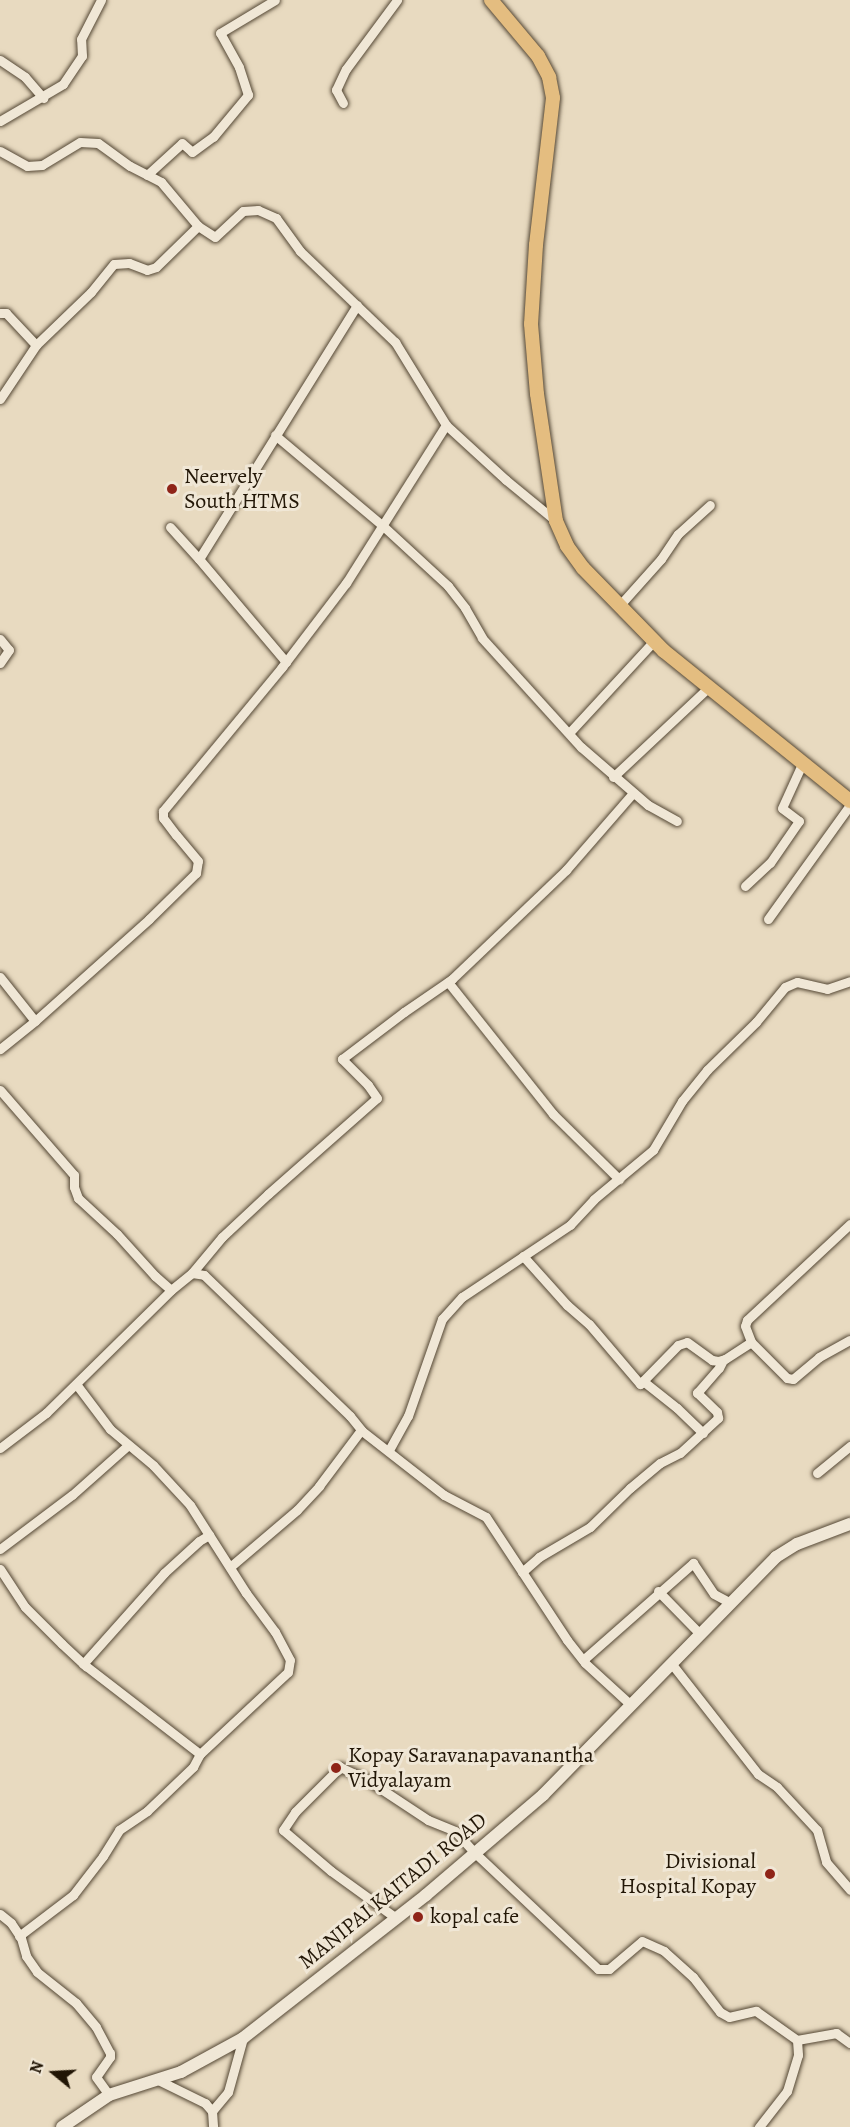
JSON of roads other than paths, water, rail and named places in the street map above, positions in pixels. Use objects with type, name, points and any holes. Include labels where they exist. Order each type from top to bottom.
[{"type":"main road","points":[[491,0],[538,56],[549,77],[553,98],[536,245],[531,324],[537,394],[556,521],[567,546],[583,568],[654,642],[803,762],[850,803]]},
{"type":"main road","name":"MANIPAI KAITADI ROAD","points":[[62,2127],[109,2095],[181,2072],[243,2038],[396,1918],[543,1795],[776,1557],[797,1544],[850,1524]]},
{"type":"street","points":[[0,121],[43,98],[63,84],[82,56],[81,39],[101,0]]},
{"type":"street","points":[[147,175],[182,143],[192,152],[213,137],[249,95],[239,67],[220,33],[275,0]]},
{"type":"street","points":[[344,103],[336,90],[346,69],[397,0]]},
{"type":"street","points":[[0,60],[25,77],[43,98]]},
{"type":"street","points":[[0,151],[27,166],[42,165],[80,142],[98,143],[161,182],[198,226],[215,237],[243,211],[258,210],[276,218],[300,251],[395,342],[446,425],[506,480],[556,521]]},
{"type":"street","points":[[0,399],[36,345],[91,292],[114,264],[129,263],[147,270],[156,267],[198,226]]},
{"type":"street","points":[[199,559],[357,305]]},
{"type":"street","points":[[0,313],[6,313],[36,345]]},
{"type":"street","points":[[0,1049],[35,1022],[149,919],[196,873],[198,861],[164,818],[163,811],[286,663],[346,583],[446,425]]},
{"type":"street","points":[[275,435],[382,525],[448,586],[465,608],[482,638],[569,733],[613,777],[648,805],[677,821]]},
{"type":"street","points":[[619,606],[653,568],[678,534],[710,505]]},
{"type":"street","points":[[170,527],[286,663]]},
{"type":"street","points":[[0,639],[9,650],[0,663]]},
{"type":"street","points":[[569,733],[654,642]]},
{"type":"street","points":[[613,777],[710,686]]},
{"type":"street","points":[[745,886],[770,863],[799,821],[782,808],[803,762]]},
{"type":"street","points":[[0,1448],[46,1413],[171,1290],[192,1273],[222,1238],[268,1194],[377,1098],[368,1085],[342,1059],[448,982],[566,870],[633,793]]},
{"type":"street","points":[[768,919],[850,803]]},
{"type":"street","points":[[0,977],[35,1022]]},
{"type":"street","points":[[389,1450],[408,1416],[442,1319],[462,1297],[570,1225],[653,1150],[682,1101],[707,1070],[756,1022],[785,987],[797,982],[827,989],[850,981]]},
{"type":"street","points":[[448,982],[554,1114],[619,1179]]},
{"type":"street","points":[[0,1090],[74,1175],[74,1187],[78,1198],[171,1290]]},
{"type":"street","points":[[850,1224],[747,1320],[745,1326],[751,1342],[787,1378],[793,1379],[819,1357],[850,1340]]},
{"type":"street","points":[[523,1256],[567,1305],[589,1324],[640,1384],[678,1345],[687,1342],[712,1360],[723,1360]]},
{"type":"street","points":[[192,1273],[204,1275],[361,1430],[444,1496],[486,1517],[583,1660],[631,1705]]},
{"type":"street","points":[[522,1572],[539,1557],[590,1527],[653,1469],[670,1460],[718,1419],[717,1412],[697,1393],[719,1368],[723,1360],[751,1342]]},
{"type":"street","points":[[643,1380],[703,1433]]},
{"type":"street","points":[[20,1936],[73,1895],[103,1856],[119,1830],[147,1811],[193,1767],[200,1754],[288,1672],[290,1660],[275,1632],[190,1505],[153,1465],[127,1446],[110,1429],[76,1384]]},
{"type":"street","points":[[230,1567],[297,1510],[319,1486],[361,1430]]},
{"type":"street","points":[[0,1549],[72,1495],[127,1446]]},
{"type":"street","points":[[817,1473],[850,1446]]},
{"type":"street","points":[[83,1664],[164,1573],[199,1541],[209,1535]]},
{"type":"street","points":[[583,1660],[630,1620],[658,1591],[693,1563],[714,1594],[731,1603]]},
{"type":"street","points":[[0,1569],[25,1607],[83,1664],[200,1754]]},
{"type":"street","points":[[658,1591],[700,1634]]},
{"type":"street","points":[[671,1663],[758,1774],[777,1787],[817,1830],[826,1862],[850,1890]]},
{"type":"street","points":[[396,1918],[331,1871],[283,1830],[295,1812],[340,1767],[366,1779],[428,1820],[449,1827],[598,1969],[609,1969],[642,1941],[664,1951],[693,1977],[720,2012],[729,2017],[756,2011],[797,2040],[836,2033],[850,2043]]},
{"type":"street","points":[[0,1914],[11,1923],[20,1936],[26,1956],[37,1972],[76,2004],[96,2027],[110,2058],[96,2077],[109,2095]]},
{"type":"street","points":[[212,2111],[228,2092],[243,2038]]},
{"type":"street","points":[[759,2127],[787,2091],[798,2055],[797,2040]]},
{"type":"street","points":[[156,2079],[205,2103],[212,2111],[213,2127]]},
{"type":"place","name":"Neervely South HTMS","points":[[172,489]]},
{"type":"place","name":"Kopay Saravanapavanantha Vidyalayam","points":[[336,1768]]},
{"type":"place","name":"Divisional Hospital Kopay","points":[[770,1874]]},
{"type":"place","name":"kopal cafe","points":[[418,1917]]}]
